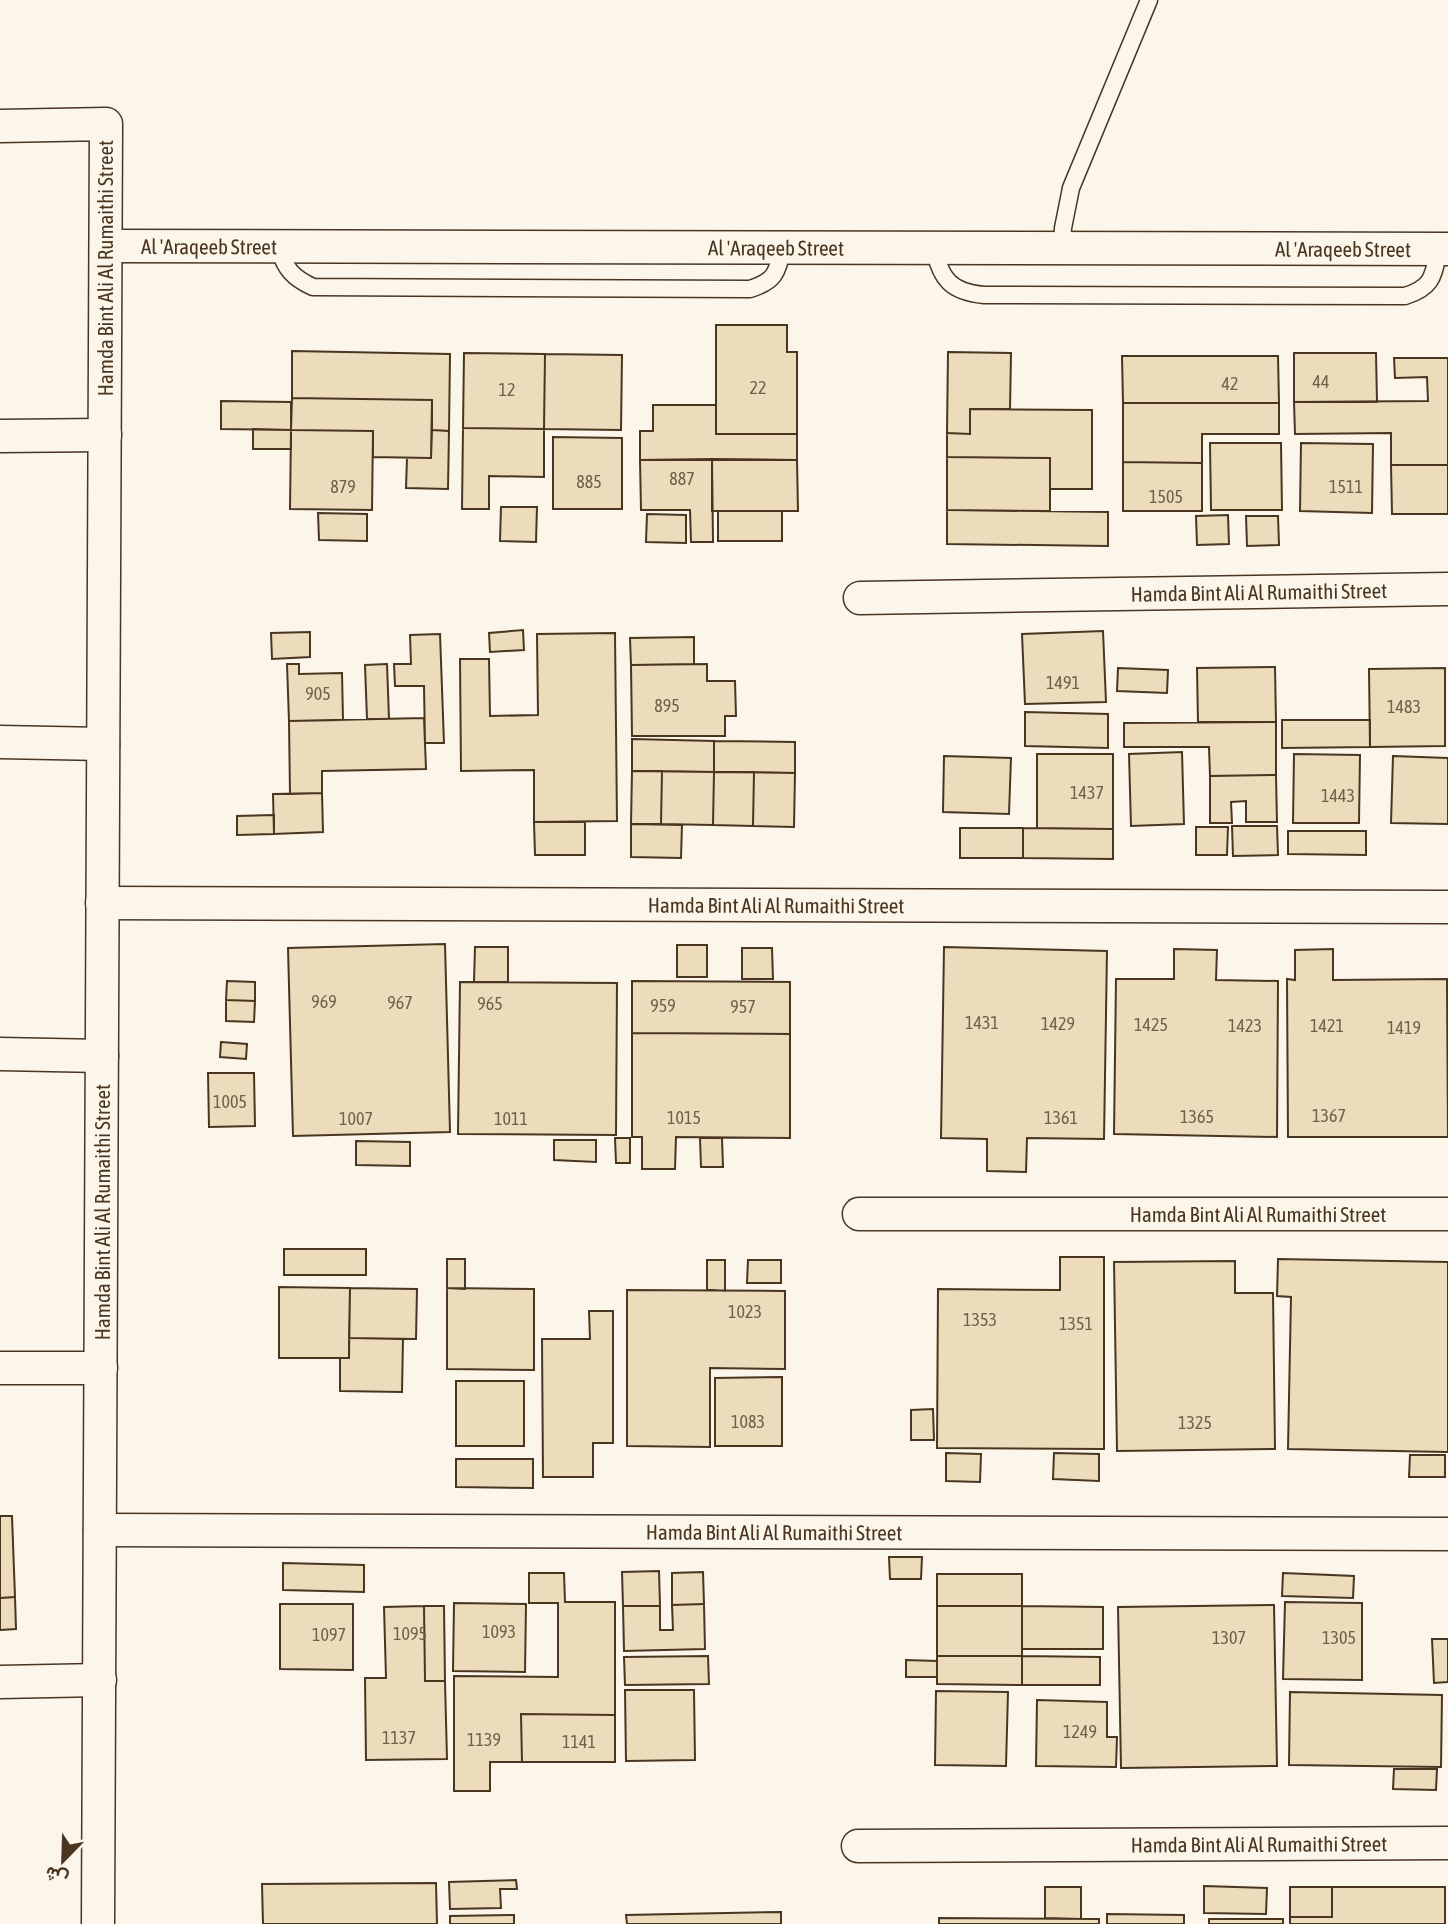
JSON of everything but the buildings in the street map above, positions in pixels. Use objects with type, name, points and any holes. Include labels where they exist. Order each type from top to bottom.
[{"type":"street","name":"Hamda Bint Ali Al Rumaithi Street","points":[[0,126],[106,124],[99,1924]]},
{"type":"street","name":"Al 'Araqeeb Street","points":[[106,246],[1443,249]]},
{"type":"street","points":[[0,436],[104,435]]},
{"type":"street","name":"Hamda Bint Ali Al Rumaithi Street","points":[[860,598],[1448,589]]},
{"type":"street","points":[[0,742],[103,744]]},
{"type":"street","name":"Hamda Bint Ali Al Rumaithi Street","points":[[103,904],[1448,907]]},
{"type":"street","name":"Hamda Bint Ali Al Rumaithi Street","points":[[0,1054],[102,1056]]},
{"type":"street","name":"Hamda Bint Ali Al Rumaithi Street","points":[[859,1214],[1448,1214]]},
{"type":"street","name":"Hamda Bint Ali Al Rumaithi Street","points":[[0,1368],[101,1368]]},
{"type":"street","name":"Hamda Bint Ali Al Rumaithi Street","points":[[100,1530],[1448,1534]]},
{"type":"street","points":[[0,1682],[100,1680]]},
{"type":"street","name":"Hamda Bint Ali Al Rumaithi Street","points":[[858,1846],[1448,1843]]},
{"type":"lane","points":[[1062,247],[1071,188],[1149,0]]},
{"type":"lane","points":[[279,247],[282,262],[289,272],[299,281],[313,287],[750,289],[763,285],[776,272],[783,247]]},
{"type":"lane","points":[[934,247],[938,268],[945,279],[968,294],[984,295],[1405,296],[1418,292],[1432,279],[1443,249]]}]
